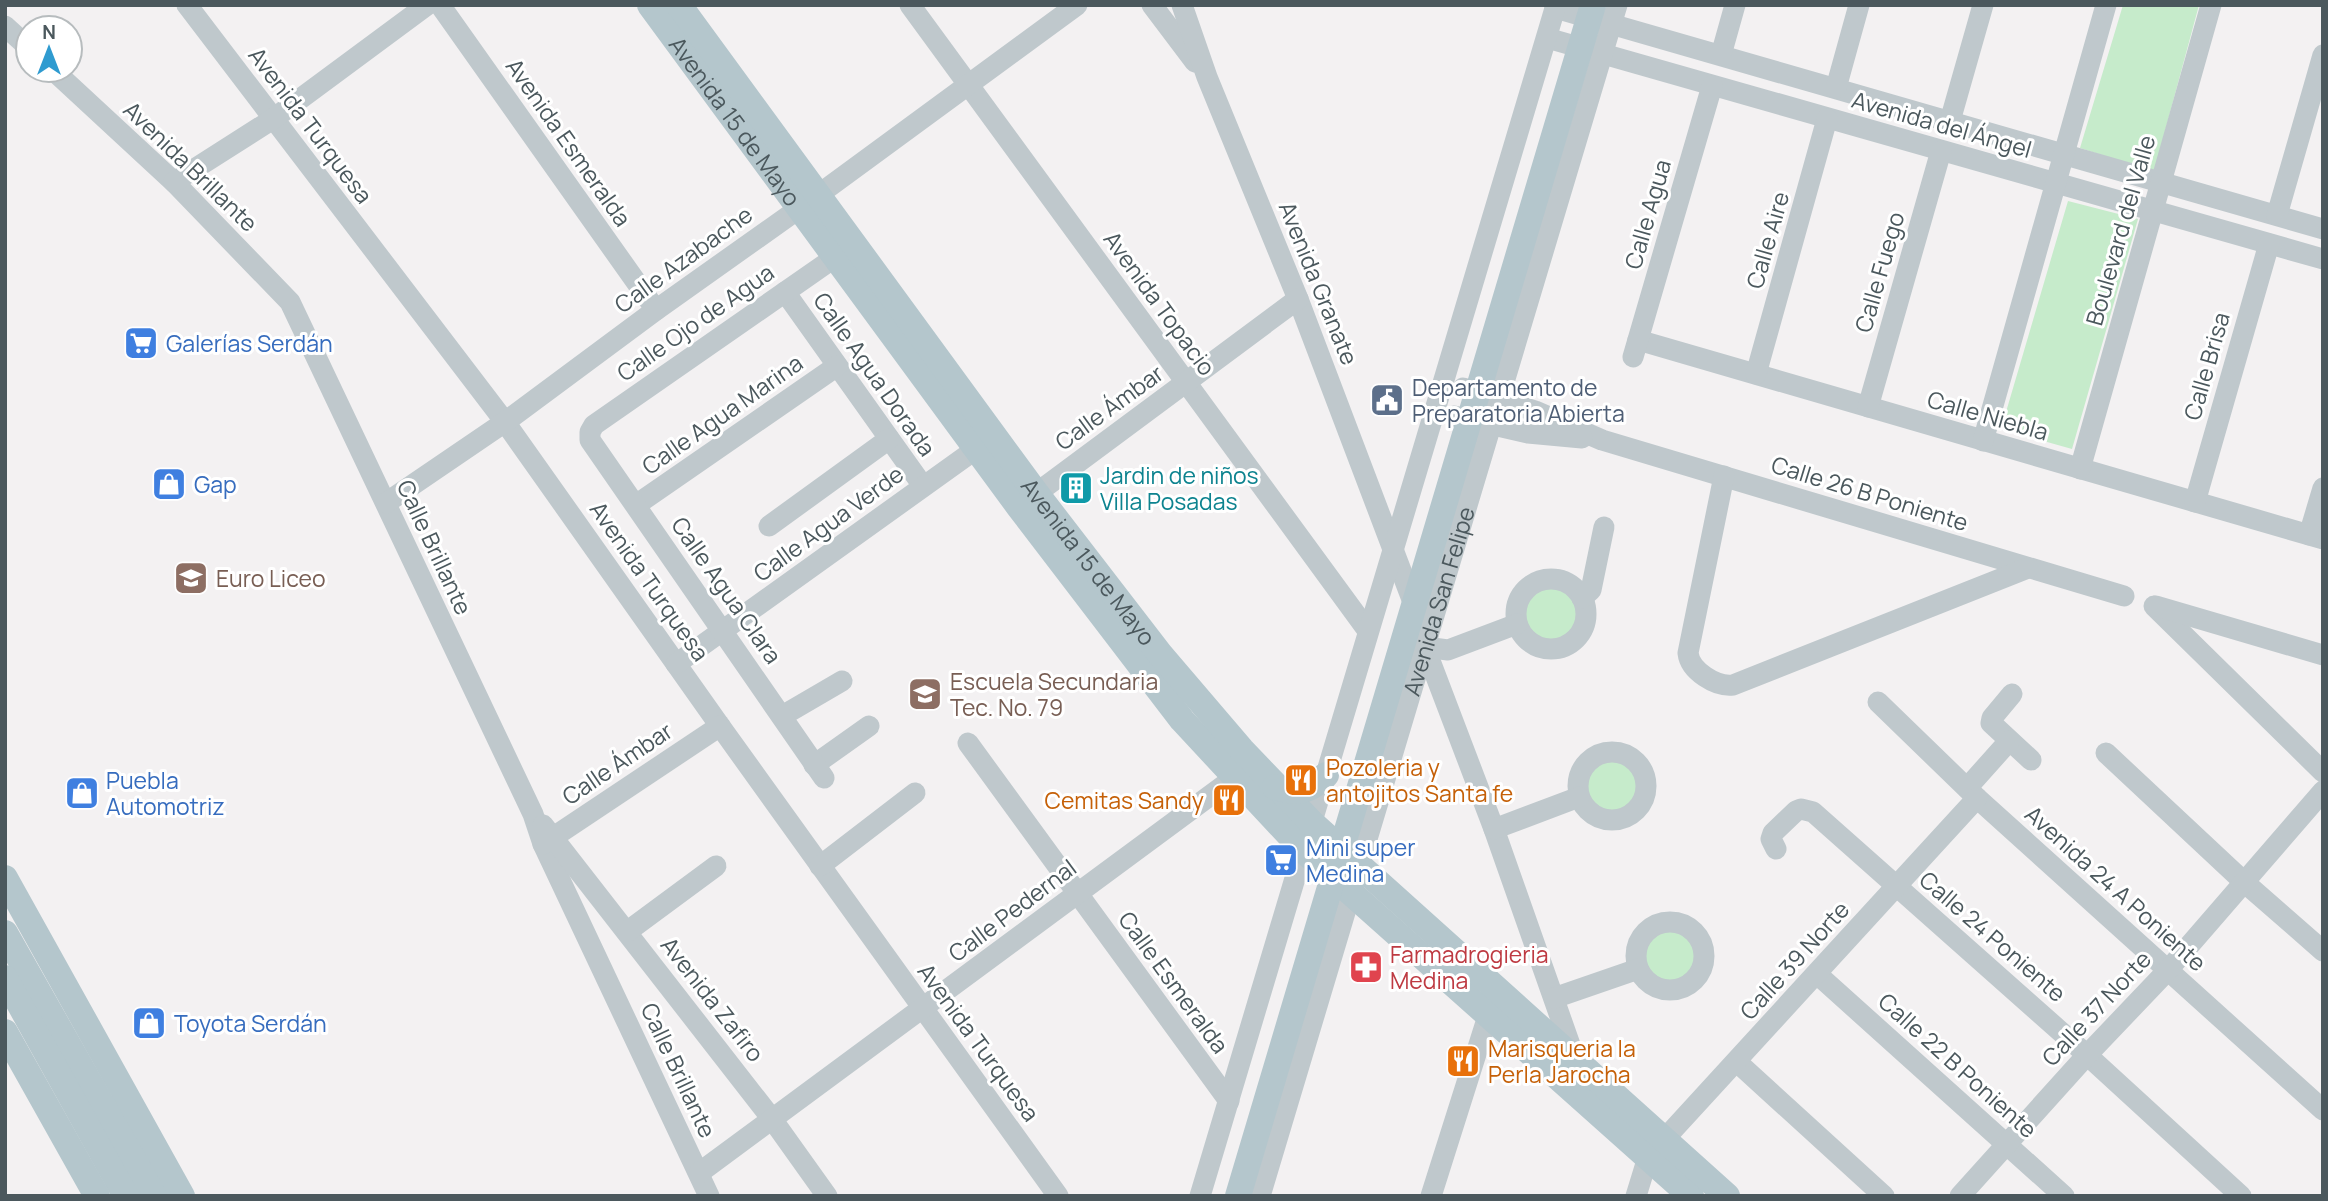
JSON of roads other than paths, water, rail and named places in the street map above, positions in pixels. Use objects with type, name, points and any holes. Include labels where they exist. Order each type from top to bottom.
[{"type":"main road","name":"Avenida 15 de Mayo","points":[[650,5],[808,202],[1027,500]]},
{"type":"main road","name":"Avenida 15 de Mayo","points":[[679,5],[808,202],[834,258],[976,449],[1027,500],[1160,654],[1244,771],[1488,1016],[1585,1099],[1727,1196]]},
{"type":"main road","name":"Avenida San Felipe","points":[[1223,1196],[1331,858],[1410,593],[1480,394],[1584,10]]},
{"type":"main road","name":"Avenida 15 de Mayo","points":[[1244,771],[1275,787],[1331,858],[1575,1060],[1656,1147],[1692,1196]]},
{"type":"main road","points":[[1275,787],[1307,790],[1326,775]]},
{"type":"main road","name":"Avenida San Felipe","points":[[1238,1196],[1331,858]]},
{"type":"main road","points":[[5,878],[26,980],[31,1024],[126,1196]]},
{"type":"main road","points":[[5,933],[26,980],[154,1196]]},
{"type":"main road","points":[[26,980],[18,1054],[97,1196]]},
{"type":"main road","points":[[26,980],[182,1196]]},
{"type":"main road","points":[[18,1054],[31,1024]]},
{"type":"street","name":"Avenida Turquesa","points":[[187,5],[505,422],[1058,1196]]},
{"type":"street","points":[[174,183],[273,119],[428,5]]},
{"type":"street","name":"Avenida Esmeralda","points":[[440,5],[656,310]]},
{"type":"street","name":"Avenida Topacio","points":[[910,5],[1368,631]]},
{"type":"street","name":"Calle Azabache","points":[[386,503],[505,422],[1077,5]]},
{"type":"street","points":[[1152,5],[1207,77]]},
{"type":"street","name":"Avenida Granate","points":[[1182,5],[1207,77],[1298,299],[1394,549],[1425,647],[1554,998],[1585,1099]]},
{"type":"street","points":[[1721,55],[1735,5]]},
{"type":"street","points":[[1836,88],[1859,5]]},
{"type":"street","points":[[1950,121],[1983,5]]},
{"type":"street","points":[[1983,440],[2106,5]]},
{"type":"street","name":"Boulevard del Valle","points":[[2080,469],[2211,5]]},
{"type":"street","name":"Avenida del Ángel","points":[[1584,10],[1721,55],[2323,229]]},
{"type":"street","name":"Avenida San Felipe","points":[[1200,1196],[1229,1101],[1331,858],[1425,647],[1472,420],[1584,10]]},
{"type":"street","name":"Avenida del Ángel","points":[[1573,46],[2323,259]]},
{"type":"street","name":"Avenida San Felipe","points":[[1260,1196],[1331,858],[1326,775],[1394,549],[1573,46]]},
{"type":"street","points":[[2277,215],[2323,55]]},
{"type":"street","name":"Avenida Brillante","points":[[68,84],[174,183],[290,302]]},
{"type":"street","name":"Calle Agua","points":[[1636,349],[1712,86]]},
{"type":"street","name":"Calle Aire","points":[[1756,374],[1828,119]]},
{"type":"street","name":"Calle Fuego","points":[[1868,407],[1941,151]]},
{"type":"street","name":"Calle Brisa","points":[[2194,502],[2269,244]]},
{"type":"street","name":"Calle Ojo de Agua","points":[[590,432],[594,425],[834,258]]},
{"type":"street","name":"Calle Agua Dorada","points":[[785,292],[923,486]]},
{"type":"street","name":"Calle Ámbar","points":[[1027,500],[1298,299]]},
{"type":"street","name":"Calle Brillante","points":[[290,302],[548,841],[709,1196]]},
{"type":"street","name":"Calle Niebla","points":[[1636,349],[1756,374],[2316,537]]},
{"type":"street","name":"Calle Agua Marina","points":[[636,505],[837,366]]},
{"type":"street","name":"Calle 26 B Poniente","points":[[1480,394],[1535,411],[1602,440],[2124,596]]},
{"type":"street","points":[[1528,433],[1535,411]]},
{"type":"street","name":"Calle 26 B Poniente","points":[[1472,420],[1528,433],[1602,440]]},
{"type":"street","name":"Calle Agua Clara","points":[[590,432],[590,440],[819,772],[869,726]]},
{"type":"street","points":[[769,526],[889,439]]},
{"type":"street","name":"Calle Agua Verde","points":[[676,664],[976,449]]},
{"type":"street","points":[[1724,476],[1688,653],[1693,667],[1719,684],[1733,685],[2028,568]]},
{"type":"street","points":[[2316,537],[2323,488]]},
{"type":"street","points":[[1582,598],[1591,590],[1604,527]]},
{"type":"street","points":[[1550,579],[1562,581],[1574,588],[1582,598],[1586,610],[1585,623],[1579,634],[1570,643],[1558,648],[1545,649],[1533,644],[1523,636],[1517,625],[1515,612],[1526,589],[1537,582],[1550,579]]},
{"type":"street","points":[[2323,655],[2154,606],[2323,772]]},
{"type":"street","points":[[1425,647],[1448,650],[1517,625]]},
{"type":"street","points":[[782,716],[842,681]]},
{"type":"street","points":[[2012,694],[1992,718],[1992,723],[2031,760]]},
{"type":"street","name":"Avenida 24 A Poniente","points":[[1878,702],[1972,793],[2323,1110]]},
{"type":"street","name":"Calle Ámbar","points":[[548,841],[720,726]]},
{"type":"street","name":"Calle 39 Norte","points":[[1656,1147],[1896,886],[1972,793],[2009,741]]},
{"type":"street","name":"Calle Esmeralda","points":[[968,743],[1229,1101]]},
{"type":"street","points":[[2106,753],[2244,882],[2323,951]]},
{"type":"street","name":"Calle Pedernal","points":[[699,1173],[1244,771]]},
{"type":"street","name":"Calle 37 Norte","points":[[1960,1196],[2168,970],[2323,791]]},
{"type":"street","points":[[820,866],[915,793]]},
{"type":"street","points":[[1494,829],[1579,797]]},
{"type":"street","name":"Calle 24 Poniente","points":[[1776,849],[1772,843],[1773,833],[1796,811],[1801,809],[1813,812],[2087,1055],[2241,1196]]},
{"type":"street","name":"Avenida Zafiro","points":[[548,841],[628,932],[772,1119],[827,1196]]},
{"type":"street","points":[[628,932],[716,866]]},
{"type":"street","points":[[1554,998],[1638,969]]},
{"type":"street","name":"Calle 22 B Poniente","points":[[1817,974],[2064,1196]]},
{"type":"street","points":[[1431,1196],[1488,1016]]},
{"type":"street","points":[[1737,1062],[1884,1196]]},
{"type":"street","points":[[1636,1196],[1656,1147]]},
{"type":"place","name":"Galerías Serdán","points":[[141,343]]},
{"type":"place","name":"Departamento de Preparatoria Abierta","points":[[1387,400]]},
{"type":"place","name":"Gap","points":[[169,484]]},
{"type":"place","name":"Jardin de niños Villa Posadas","points":[[1076,488]]},
{"type":"place","name":"Euro Liceo","points":[[191,578]]},
{"type":"place","name":"Escuela Secundaria Tec. No. 79","points":[[925,694]]},
{"type":"place","name":"Pozoleria y antojitos Santa fe","points":[[1301,780]]},
{"type":"place","name":"Puebla Automotriz","points":[[82,793]]},
{"type":"place","name":"Cemitas Sandy","points":[[1229,800]]},
{"type":"place","name":"Mini super Medina","points":[[1281,860]]},
{"type":"place","name":"Farmadrogieria Medina","points":[[1366,967]]},
{"type":"place","name":"Toyota Serdán","points":[[149,1023]]},
{"type":"place","name":"Marisqueria la Perla Jarocha","points":[[1463,1061]]}]
